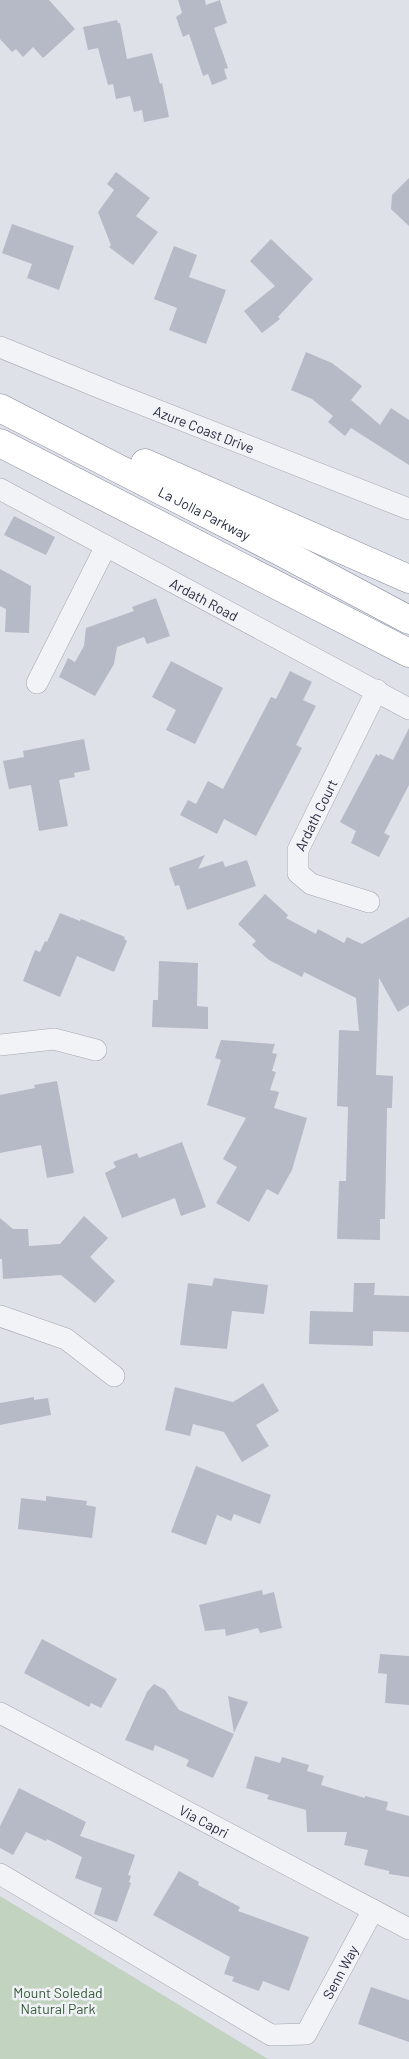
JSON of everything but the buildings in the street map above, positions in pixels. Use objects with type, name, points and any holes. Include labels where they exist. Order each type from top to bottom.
[{"type":"highway","points":[[0,403],[134,458],[409,579]]},
{"type":"highway","name":"La Jolla Parkway","points":[[0,408],[286,554],[409,620]]},
{"type":"highway","points":[[0,443],[409,653]]},
{"type":"street","name":"Azure Coast Drive","points":[[0,347],[409,509]]},
{"type":"street","name":"Ardath Road","points":[[0,489],[409,708]]},
{"type":"street","points":[[37,683],[106,546]]},
{"type":"street","name":"Ardath Court","points":[[369,902],[311,884],[298,873],[298,850],[377,690]]},
{"type":"street","points":[[0,1045],[54,1039],[96,1050]]},
{"type":"street","points":[[0,1316],[66,1339],[114,1376]]},
{"type":"street","name":"Via Capri","points":[[0,1713],[409,1929]]},
{"type":"street","name":"Senn Way","points":[[0,1874],[271,2035],[306,2034],[373,1910]]},
{"type":"green space","name":"Mount Soledad Natural Park","points":[[0,1896],[268,2059],[0,2059]]}]
